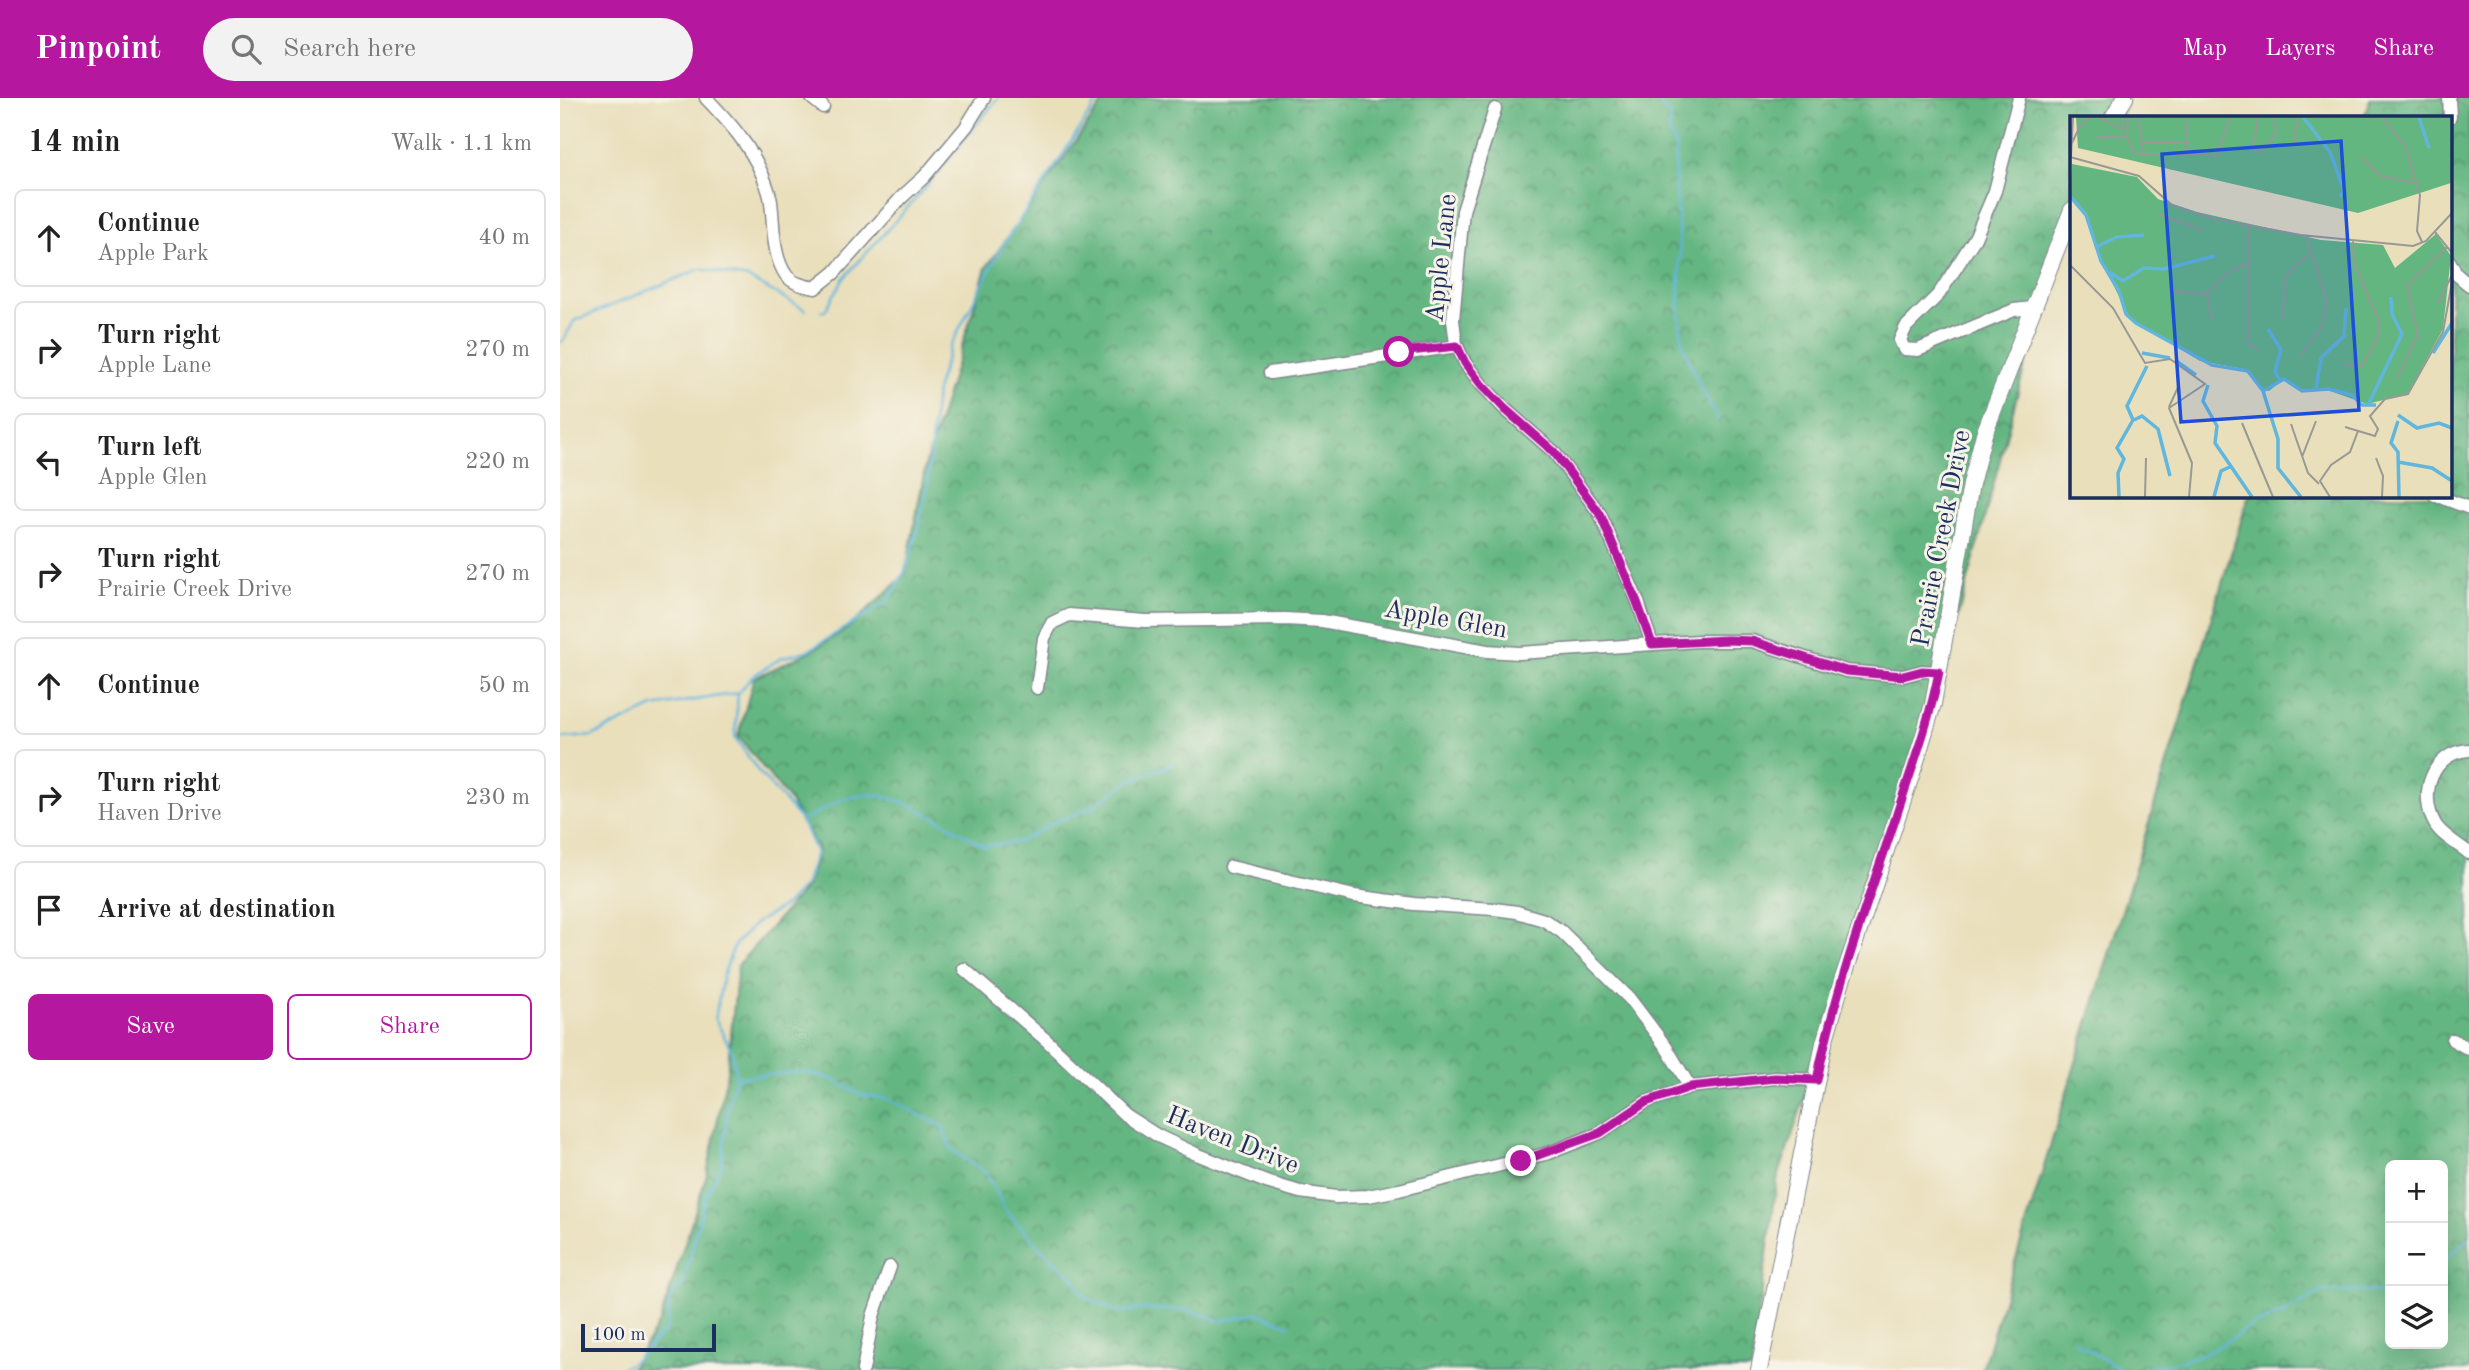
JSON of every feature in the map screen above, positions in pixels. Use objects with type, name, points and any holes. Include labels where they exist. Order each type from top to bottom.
[{"type":"main road","points":[[2114,116],[2125,98]]},
{"type":"main road","name":"Prairie Creek Drive","points":[[1759,1370],[1831,1020],[1933,704],[1971,485],[1984,434],[2070,215]]},
{"type":"street","points":[[706,98],[751,151],[762,175],[771,198],[779,261],[787,277],[801,285],[815,288],[834,273],[902,197],[924,177],[966,127],[984,98]]},
{"type":"street","points":[[812,98],[823,107]]},
{"type":"street","points":[[2019,98],[1986,215],[1975,238],[1953,276],[1939,295],[1906,327],[1900,340],[1904,349],[1918,350],[2014,310],[2032,308]]},
{"type":"street","points":[[2449,98],[2450,116]]},
{"type":"street","name":"Apple Lane","points":[[1496,109],[1463,211],[1453,320],[1457,346],[1465,363],[1481,384],[1554,452],[1600,514],[1652,644]]},
{"type":"street","points":[[2452,271],[2469,285]]},
{"type":"street","points":[[1270,373],[1457,346]]},
{"type":"street","points":[[2440,497],[2469,508]]},
{"type":"street","name":"Apple Glen","points":[[1037,688],[1044,638],[1052,623],[1069,615],[1145,621],[1322,621],[1487,651],[1519,653],[1727,640],[1752,641],[1846,671],[1903,676],[1922,671],[1939,672]]},
{"type":"street","points":[[2469,750],[2458,751],[2440,760],[2429,781],[2427,804],[2436,827],[2469,853]]},
{"type":"street","points":[[1231,867],[1354,896],[1414,904],[1494,909],[1544,920],[1563,932],[1629,998],[1666,1047],[1690,1087]]},
{"type":"street","name":"Haven Drive","points":[[964,969],[1046,1040],[1125,1115],[1158,1136],[1266,1182],[1300,1192],[1336,1197],[1367,1196],[1521,1161],[1600,1133],[1646,1102],[1690,1087],[1775,1078],[1817,1080]]},
{"type":"street","points":[[2454,1040],[2469,1049]]},
{"type":"street","points":[[863,1370],[873,1316],[890,1267]]},
{"type":"green space","points":[[1106,98],[2128,98],[2120,116],[2070,116],[2070,239],[2038,316],[1943,675],[1777,1181],[1751,1370],[630,1370],[660,1321],[707,1174],[727,1073],[738,965],[808,885],[818,850],[789,800],[738,736],[754,678],[811,651],[848,628],[905,575],[926,463],[986,268]]},
{"type":"green space","points":[[2370,98],[2469,98],[2469,1370],[1982,1370],[2248,497],[2452,497],[2452,116],[2364,116]]},
{"type":"waterway","points":[[821,311],[825,311],[843,279],[918,196],[998,98]]},
{"type":"waterway","points":[[619,1370],[634,1361],[667,1328],[670,1297],[683,1284],[705,1198],[722,1164],[728,1105],[736,1077],[732,1051],[715,1019],[723,976],[735,944],[757,922],[786,905],[805,885],[816,853],[802,821],[758,771],[735,737],[738,693],[753,676],[781,658],[809,650],[887,602],[904,573],[918,530],[927,488],[936,391],[950,347],[1000,250],[1100,98]]},
{"type":"waterway","points":[[1659,98],[1659,104],[1671,116],[1669,130],[1676,149],[1680,251],[1679,316],[1683,345],[1718,420]]},
{"type":"waterway","points":[[560,342],[574,321],[700,269],[748,278],[806,310]]},
{"type":"waterway","points":[[560,738],[592,736],[653,707],[738,693]]},
{"type":"waterway","points":[[804,820],[842,799],[872,794],[901,801],[984,846],[1019,842],[1052,823],[1090,808],[1131,780],[1172,764]]},
{"type":"waterway","points":[[736,1077],[805,1072],[832,1079],[861,1095],[888,1099],[942,1126],[952,1150],[985,1172],[1006,1211],[1048,1256],[1073,1277],[1086,1298],[1119,1312],[1146,1309],[1187,1310],[1223,1321],[1257,1313],[1289,1325]]},
{"type":"waterway","points":[[2448,1257],[2469,1240]]},
{"type":"waterway","points":[[2142,1370],[2209,1352],[2253,1325],[2285,1313],[2322,1291],[2385,1292]]},
{"type":"waterway","points":[[2074,1341],[2120,1370]]},
{"type":"route","points":[[1399,352],[1457,346],[1465,363],[1481,384],[1554,452],[1600,514],[1652,644],[1752,641],[1846,671],[1903,676],[1922,671],[1939,672],[1933,704],[1916,761],[1895,817],[1842,982],[1824,1043],[1817,1080],[1775,1078],[1690,1087],[1668,1093],[1646,1102],[1600,1133],[1521,1161]]}]
